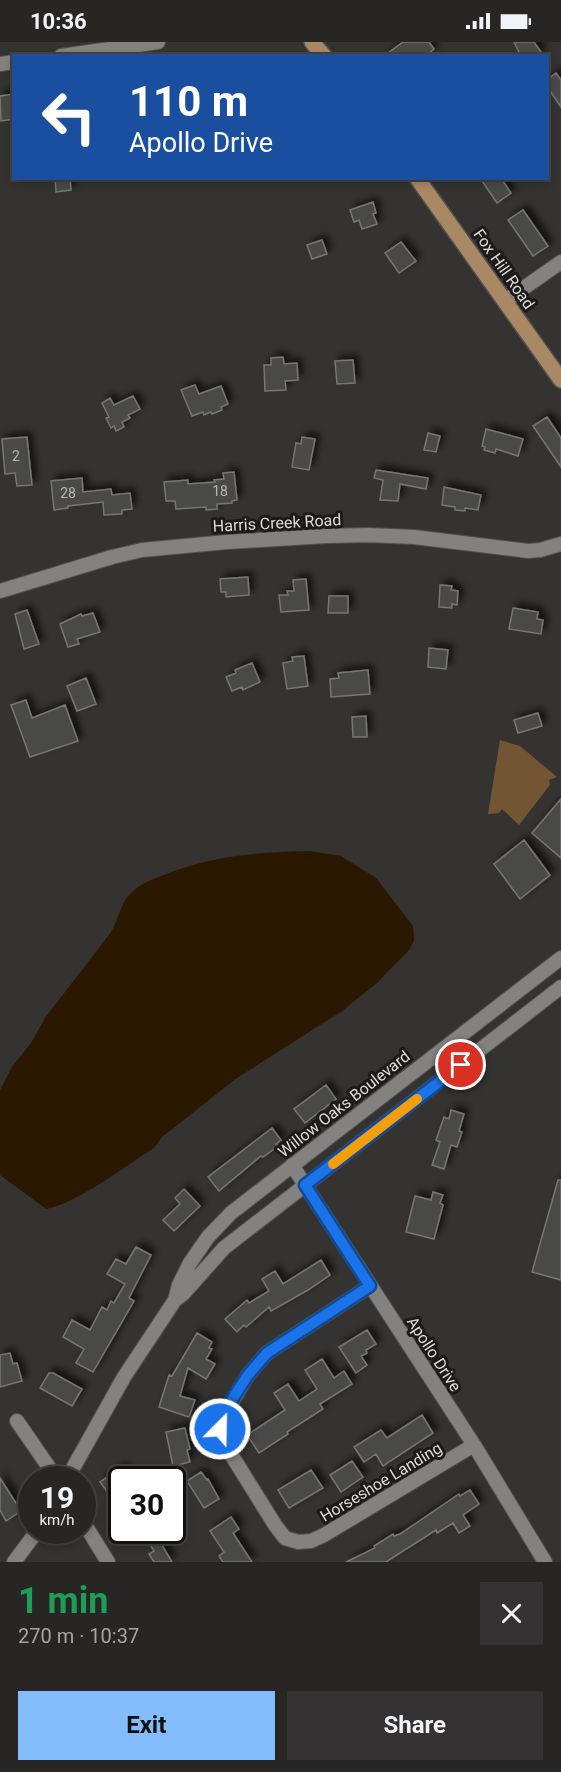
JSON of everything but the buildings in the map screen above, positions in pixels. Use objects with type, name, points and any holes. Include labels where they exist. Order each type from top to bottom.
[{"type":"main road","points":[[312,42],[322,54]]},
{"type":"main road","name":"Fox Hill Road","points":[[418,180],[561,380]]},
{"type":"street","points":[[75,54],[158,42]]},
{"type":"street","points":[[505,301],[561,262]]},
{"type":"street","name":"Harris Creek Road","points":[[0,591],[142,549],[326,536],[414,537],[517,551],[540,550],[561,544]]},
{"type":"street","name":"Willow Oaks Boulevard","points":[[74,1466],[124,1377],[174,1300],[190,1263],[208,1237],[231,1213],[561,958]]},
{"type":"street","name":"Willow Oaks Boulevard","points":[[174,1300],[183,1294],[224,1248],[561,987]]},
{"type":"street","name":"Apollo Drive","points":[[292,1165],[474,1445],[545,1562]]},
{"type":"street","name":"Horseshoe Landing","points":[[370,1286],[267,1353],[248,1375],[224,1415],[220,1429],[224,1443],[275,1525],[285,1538],[298,1542],[311,1541],[356,1517],[474,1445]]},
{"type":"street","points":[[16,1421],[48,1466]]},
{"type":"street","points":[[96,1543],[108,1562]]},
{"type":"street","points":[[14,1562],[28,1544]]},
{"type":"shaded area","points":[[500,740],[520,746],[557,777],[549,780],[550,785],[519,825],[502,809],[499,813],[488,814]]},
{"type":"shaded area","points":[[310,851],[341,856],[376,878],[413,926],[414,940],[410,949],[377,983],[342,1011],[237,1078],[162,1137],[154,1148],[87,1192],[46,1209],[0,1175],[0,1090],[12,1067],[31,1043],[45,1018],[111,932],[128,896],[140,886],[154,879],[204,862],[274,852]]},
{"type":"slow traffic","points":[[333,1164],[417,1099]]},
{"type":"route","points":[[220,1429],[233,1398],[248,1375],[267,1353],[370,1286],[305,1185],[461,1065]]}]
